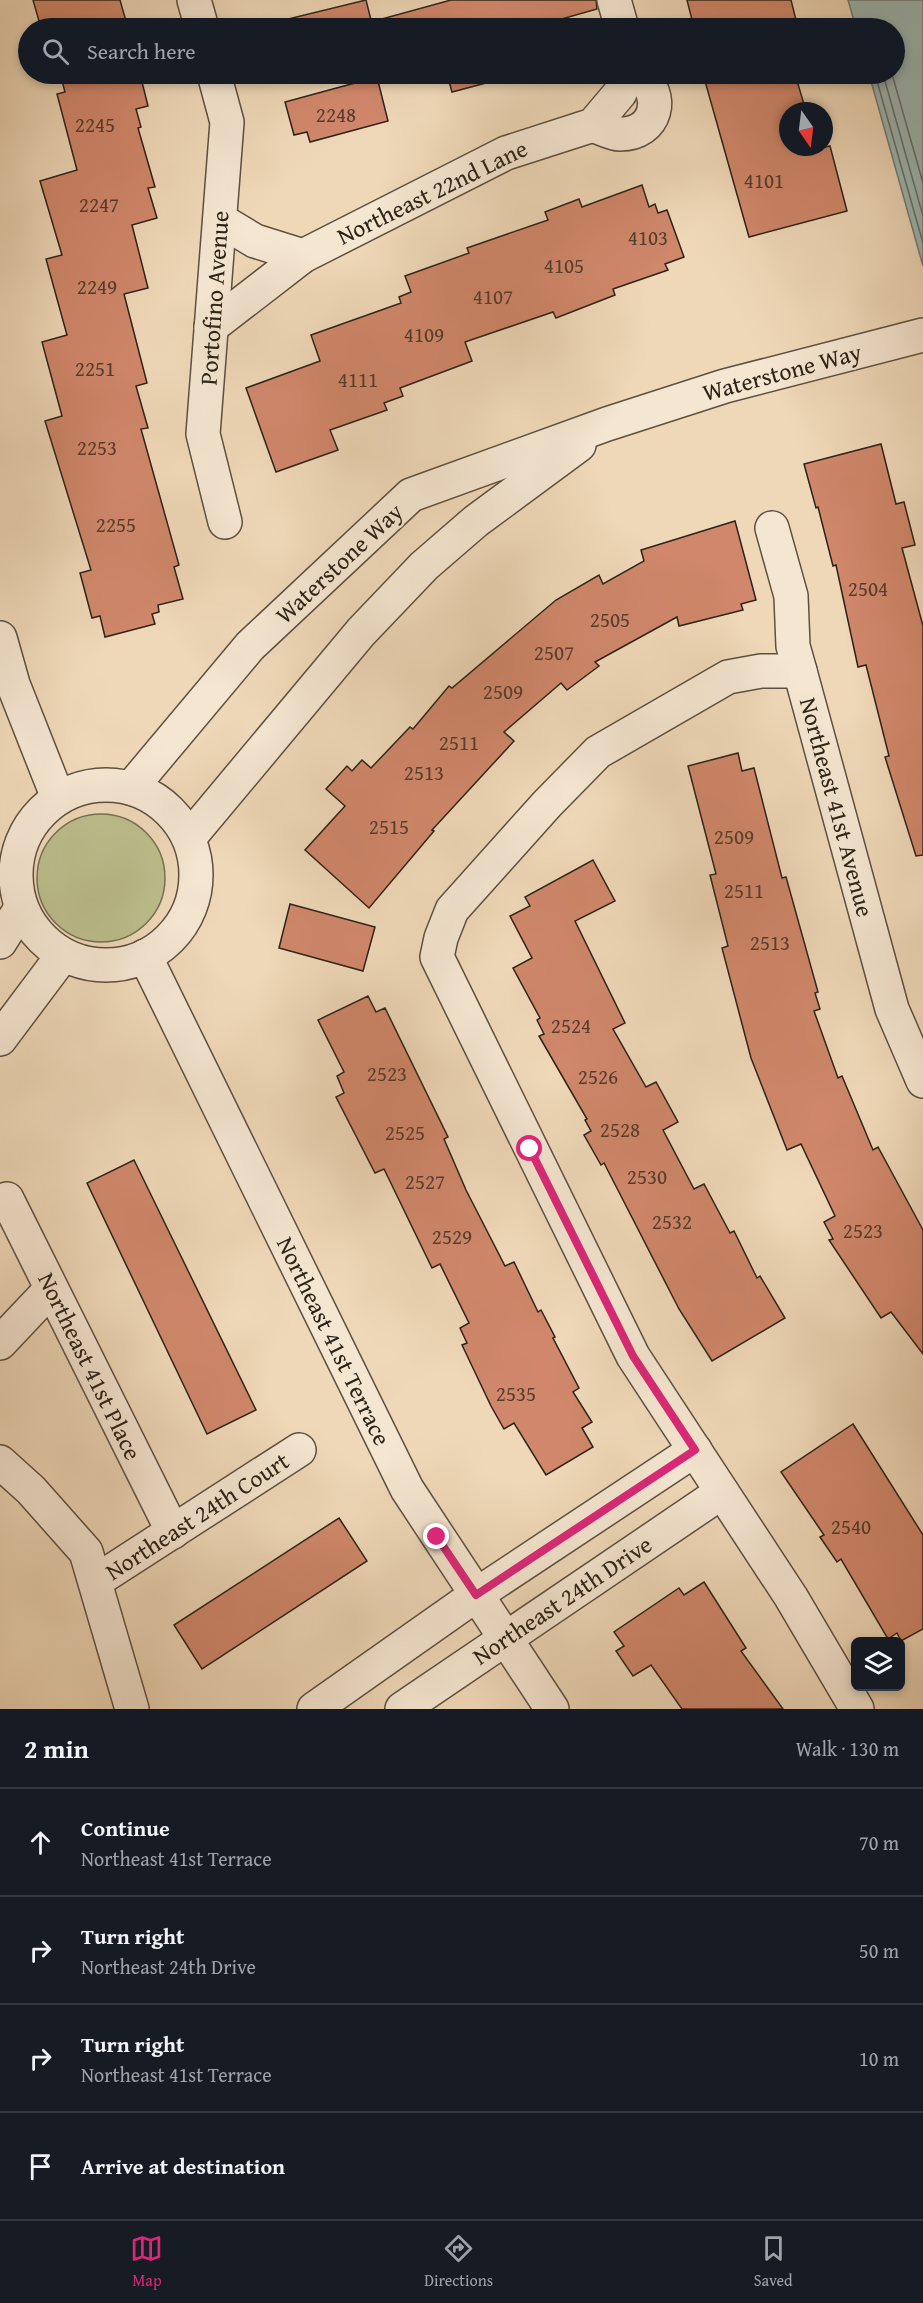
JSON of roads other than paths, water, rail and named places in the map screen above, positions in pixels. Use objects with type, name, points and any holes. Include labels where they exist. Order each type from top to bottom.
[{"type":"street","points":[[194,0],[198,18]]},
{"type":"street","points":[[614,0],[619,18]]},
{"type":"street","name":"Portofino Avenue","points":[[217,84],[227,122],[203,434],[225,522]]},
{"type":"street","name":"Northeast 22nd Lane","points":[[212,327],[303,256],[506,153],[593,125],[626,84]]},
{"type":"street","points":[[220,220],[255,241],[303,256]]},
{"type":"street","name":"Waterstone Way","points":[[131,788],[249,646],[411,495],[607,424],[725,386],[910,338]]},
{"type":"street","name":"Waterstone Way","points":[[189,838],[361,632],[424,566],[476,521],[607,424]]},
{"type":"street","name":"Northeast 41st Avenue","points":[[772,528],[791,596],[793,646],[892,1009],[923,1081]]},
{"type":"street","points":[[0,638],[13,684],[58,798]]},
{"type":"street","points":[[800,671],[761,671],[728,676],[598,752],[547,804],[452,910],[436,957],[633,1356],[791,1597],[856,1709]]},
{"type":"street","points":[[94,785],[131,788],[155,799],[176,816],[189,838],[196,865],[195,893],[185,919],[168,941],[145,957],[118,964],[89,964],[63,955],[45,943],[31,927],[21,908],[15,878],[19,846],[34,818],[58,798],[94,785]]},
{"type":"street","points":[[0,942],[21,908]]},
{"type":"street","points":[[0,1039],[63,955]]},
{"type":"street","name":"Northeast 41st Terrace","points":[[145,957],[407,1489],[552,1709]]},
{"type":"street","name":"Northeast 41st Place","points":[[7,1199],[173,1532]]},
{"type":"street","points":[[0,1343],[51,1289]]},
{"type":"street","name":"Northeast 24th Court","points":[[96,1581],[299,1450]]},
{"type":"street","name":"Northeast 24th Drive","points":[[314,1709],[476,1595],[695,1450]]},
{"type":"street","points":[[0,1462],[31,1490],[86,1552],[132,1709]]},
{"type":"street","name":"Northeast 24th Drive","points":[[402,1709],[722,1492]]},
{"type":"water","points":[[848,0],[923,0],[923,266],[872,84],[905,84],[905,18],[853,18]]}]
